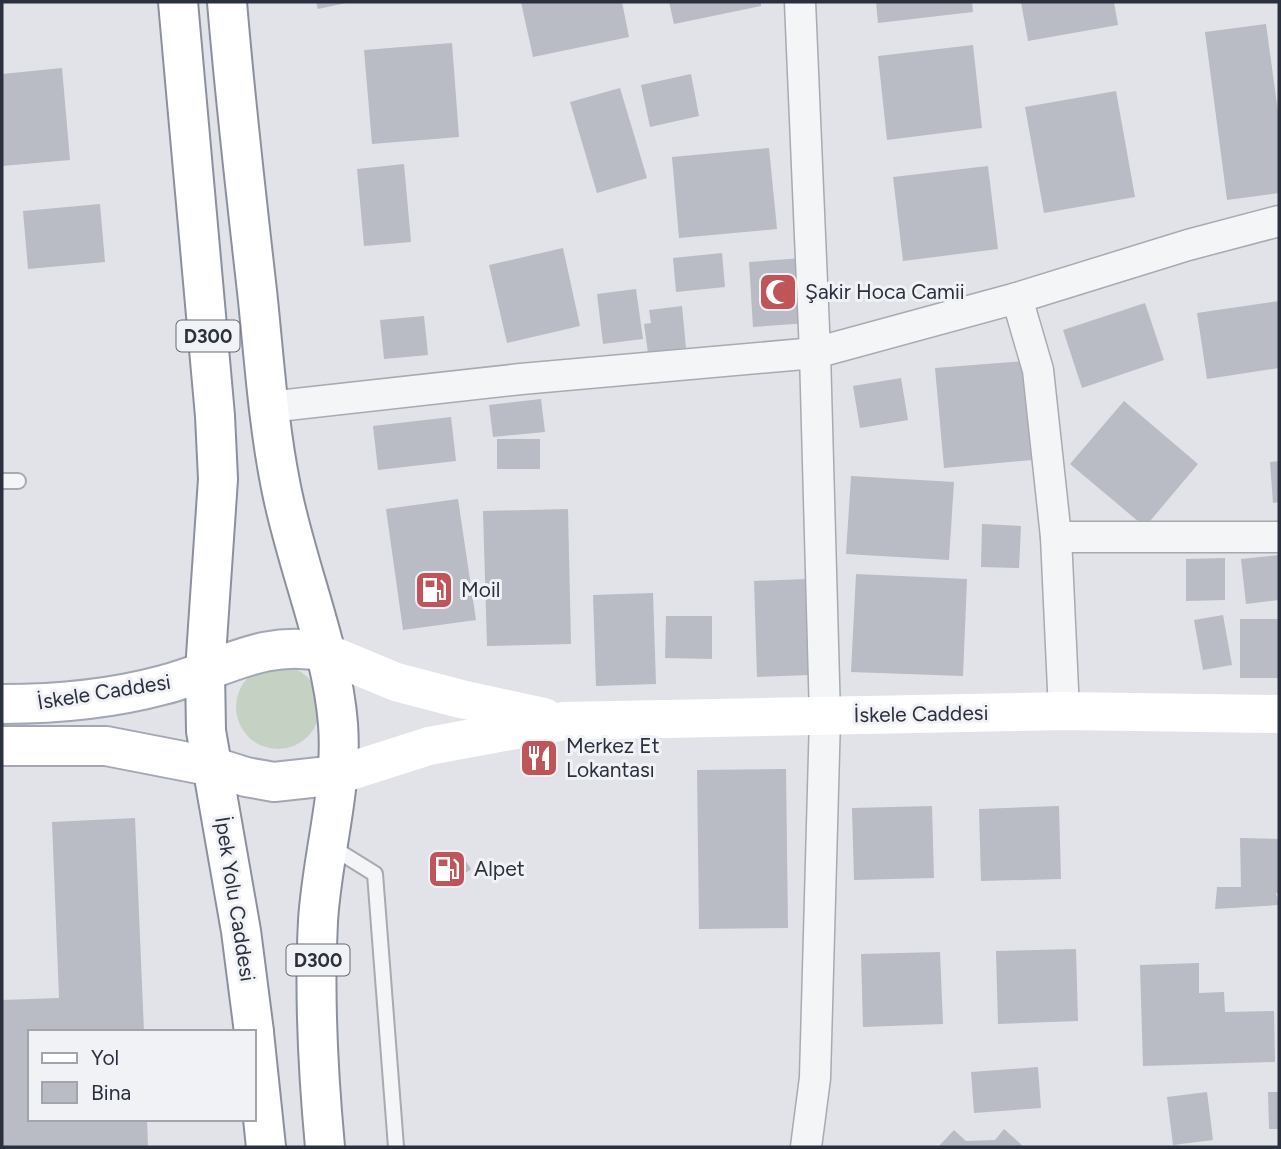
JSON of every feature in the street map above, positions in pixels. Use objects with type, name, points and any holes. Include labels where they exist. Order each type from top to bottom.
[{"type":"main road","name":"D300","points":[[178,2],[215,416],[218,479],[205,671]]},
{"type":"main road","name":"D300","points":[[227,2],[269,407],[281,487],[324,652]]},
{"type":"main road","points":[[214,767],[206,731],[205,671],[260,652],[281,648],[304,648],[324,652],[396,682],[564,722]]},
{"type":"main road","points":[[324,652],[334,691],[338,725],[338,775]]},
{"type":"main road","name":"İskele Caddesi","points":[[2,704],[41,704],[100,697],[163,685],[205,671]]},
{"type":"main road","name":"İskele Caddesi","points":[[564,722],[1063,711],[1279,714]]},
{"type":"main road","points":[[2,746],[106,746],[274,782],[338,775],[429,746],[564,722]]},
{"type":"main road","name":"İpek Yolu Caddesi","points":[[214,767],[241,931],[254,1030]]},
{"type":"main road","name":"D300","points":[[325,1147],[317,1014],[318,920],[338,775]]},
{"type":"main road","name":"İpek Yolu Caddesi","points":[[256,1051],[266,1147]]},
{"type":"street","points":[[800,2],[815,354],[825,717],[815,1078],[806,1147]]},
{"type":"street","points":[[269,407],[521,379],[815,354],[1279,221]]},
{"type":"street","points":[[1017,298],[1038,370],[1056,537],[1063,711]]},
{"type":"street","points":[[1056,537],[1279,537]]},
{"type":"lane","points":[[2,481],[18,481]]},
{"type":"lane","points":[[327,845],[375,874],[396,1147]]},
{"type":"green space","points":[[278,665],[301,672],[313,684],[320,707],[313,730],[301,742],[278,749],[255,742],[243,730],[236,707],[243,684],[255,672]]},
{"type":"building","points":[[316,2],[346,2],[346,3],[318,9]]},
{"type":"building","points":[[521,2],[622,2],[629,37],[533,57]]},
{"type":"building","points":[[669,2],[761,2],[761,6],[674,24]]},
{"type":"building","points":[[876,2],[972,2],[973,12],[878,23]]},
{"type":"building","points":[[1021,2],[1114,2],[1118,25],[1028,41]]},
{"type":"building","points":[[1266,24],[1279,119],[1279,193],[1227,200],[1205,32]]},
{"type":"building","points":[[452,43],[459,137],[372,144],[364,50]]},
{"type":"building","points":[[973,45],[982,128],[887,140],[878,56]]},
{"type":"building","points":[[62,68],[70,160],[2,166],[2,74]]},
{"type":"building","points":[[691,74],[699,116],[650,127],[641,85]]},
{"type":"building","points":[[620,88],[647,178],[597,193],[570,102]]},
{"type":"building","points":[[1116,91],[1135,197],[1044,213],[1025,107]]},
{"type":"building","points":[[769,148],[777,229],[679,238],[672,157]]},
{"type":"building","points":[[404,164],[411,242],[364,246],[357,169]]},
{"type":"building","points":[[988,166],[998,249],[903,261],[893,177]]},
{"type":"building","points":[[100,204],[105,262],[28,269],[23,211]]},
{"type":"building","points":[[563,248],[580,326],[507,343],[489,265]]},
{"type":"building","points":[[722,253],[725,287],[676,292],[673,258]]},
{"type":"building","name":"Şakir Hoca Camii","points":[[803,258],[808,323],[753,327],[749,262]]},
{"type":"building","points":[[636,289],[643,339],[603,344],[597,294]]},
{"type":"building","points":[[1279,301],[1279,368],[1207,379],[1197,313]]},
{"type":"building","points":[[1145,303],[1164,360],[1082,388],[1063,330]]},
{"type":"building","points":[[682,306],[686,348],[648,353],[644,324],[651,323],[649,310]]},
{"type":"building","points":[[424,316],[428,355],[384,359],[380,320]]},
{"type":"building","points":[[1024,361],[1032,460],[944,468],[935,368]]},
{"type":"building","points":[[901,378],[908,420],[860,428],[853,386]]},
{"type":"building","points":[[541,399],[545,432],[493,437],[489,405]]},
{"type":"building","points":[[1124,401],[1198,464],[1145,527],[1070,464]]},
{"type":"building","points":[[451,417],[456,461],[378,470],[373,426]]},
{"type":"building","points":[[497,439],[540,439],[540,469],[497,469]]},
{"type":"building","points":[[1279,461],[1279,502],[1273,503],[1270,462]]},
{"type":"building","points":[[851,476],[954,482],[949,560],[846,554]]},
{"type":"building","points":[[458,499],[476,620],[403,630],[386,509]]},
{"type":"building","points":[[568,509],[571,644],[487,646],[483,511]]},
{"type":"building","points":[[982,524],[1021,526],[1019,568],[981,567]]},
{"type":"building","points":[[1279,555],[1279,600],[1246,604],[1241,559]]},
{"type":"building","points":[[1225,558],[1225,600],[1186,601],[1186,559]]},
{"type":"building","points":[[856,574],[967,579],[963,676],[851,672]]},
{"type":"building","points":[[806,579],[809,675],[757,677],[754,581]]},
{"type":"building","points":[[653,593],[656,684],[596,686],[593,595]]},
{"type":"building","points":[[1223,615],[1232,665],[1203,670],[1194,620]]},
{"type":"building","points":[[666,616],[712,616],[712,659],[665,658]]},
{"type":"building","points":[[1240,619],[1279,619],[1279,678],[1240,678]]},
{"type":"building","points":[[786,769],[788,928],[699,929],[697,770]]},
{"type":"building","points":[[932,806],[934,878],[854,880],[852,808]]},
{"type":"building","points":[[1059,806],[1061,879],[981,881],[979,809]]},
{"type":"building","points":[[135,818],[144,1030],[28,1030],[28,1121],[147,1121],[148,1147],[2,1147],[2,1000],[59,998],[52,822]]},
{"type":"building","points":[[1240,838],[1279,839],[1279,893],[1276,893],[1279,905],[1215,909],[1217,887],[1241,887]]},
{"type":"building","points":[[459,851],[471,869],[446,888],[433,869]]},
{"type":"building","points":[[1076,949],[1078,1021],[998,1024],[996,951]]},
{"type":"building","points":[[940,952],[943,1024],[863,1027],[861,954]]},
{"type":"building","points":[[1199,963],[1199,993],[1224,992],[1225,1012],[1274,1011],[1275,1062],[1143,1066],[1140,965]]},
{"type":"building","points":[[1038,1067],[1041,1108],[974,1113],[971,1072]]},
{"type":"building","points":[[1207,1092],[1213,1140],[1173,1145],[1167,1097]]},
{"type":"building","points":[[1268,1092],[1279,1092],[1279,1129],[1269,1129]]},
{"type":"building","points":[[1004,1129],[1024,1147],[938,1147],[954,1130],[966,1141],[995,1140]]},
{"type":"place","name":"Şakir Hoca Camii","points":[[778,292]]},
{"type":"place","name":"Moil","points":[[434,590]]},
{"type":"place","name":"Merkez Et Lokantası","points":[[539,758]]},
{"type":"place","name":"Alpet","points":[[447,869]]}]
